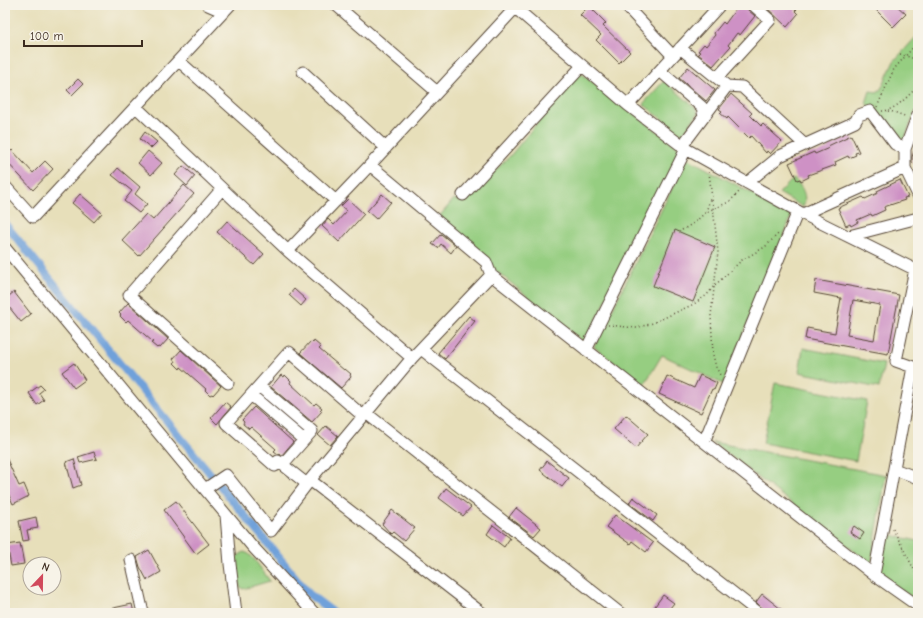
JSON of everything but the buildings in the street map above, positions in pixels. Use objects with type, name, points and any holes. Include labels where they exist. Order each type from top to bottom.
[{"type":"street","points":[[208,5],[227,9]]},
{"type":"street","points":[[336,5],[437,92]]},
{"type":"street","points":[[625,5],[677,52],[727,86],[742,87],[805,145]]},
{"type":"street","points":[[628,105],[720,5]]},
{"type":"street","points":[[717,78],[770,20],[753,5]]},
{"type":"street","points":[[288,251],[386,148],[514,6],[628,105],[684,147],[801,212],[916,270],[896,361],[913,367],[874,575]]},
{"type":"street","points":[[5,186],[33,217],[227,9]]},
{"type":"street","points":[[179,61],[336,201]]},
{"type":"street","points":[[464,195],[582,66]]},
{"type":"street","points":[[660,71],[702,107],[704,116]]},
{"type":"street","points":[[303,72],[386,148]]},
{"type":"street","points":[[586,350],[684,147],[704,116],[727,86]]},
{"type":"street","points":[[136,106],[288,251],[412,358]]},
{"type":"street","points":[[747,183],[780,156],[855,122],[859,115],[870,111],[895,144],[905,149]]},
{"type":"street","points":[[916,119],[905,149],[905,168],[918,195]]},
{"type":"street","points":[[370,165],[486,262],[491,275],[874,575],[918,606]]},
{"type":"street","points":[[704,442],[793,225],[801,212],[905,168]]},
{"type":"street","points":[[222,189],[129,295],[229,379]]},
{"type":"street","points":[[849,236],[918,218]]},
{"type":"street","points":[[5,248],[226,515],[314,613]]},
{"type":"street","points":[[205,489],[226,475],[271,531],[364,414],[412,358],[491,275]]},
{"type":"street","points":[[421,349],[759,613]]},
{"type":"street","points":[[482,613],[309,482],[278,461],[275,466],[226,423],[289,352],[364,414],[620,613]]},
{"type":"street","points":[[259,386],[312,431],[282,465]]},
{"type":"street","points":[[251,395],[304,440]]},
{"type":"street","points":[[894,469],[918,478]]},
{"type":"street","points":[[226,515],[236,613]]},
{"type":"street","points":[[131,560],[144,613]]},
{"type":"path","points":[[870,111],[879,104],[894,70],[904,56],[918,42]]},
{"type":"path","points":[[900,54],[918,60]]},
{"type":"path","points":[[888,111],[918,86]]},
{"type":"path","points":[[870,111],[888,111],[916,119]]},
{"type":"path","points":[[707,160],[710,198],[713,210],[718,252],[711,316],[713,355],[720,376],[728,384]]},
{"type":"path","points":[[682,230],[694,223],[706,212],[729,202],[747,183]]},
{"type":"path","points":[[706,212],[710,198]]},
{"type":"path","points":[[597,327],[608,325],[636,328],[653,323],[694,304],[707,295],[714,286],[742,260],[765,247],[782,230],[793,225]]},
{"type":"path","points":[[891,526],[918,577]]},
{"type":"green space","points":[[918,35],[918,105],[902,145],[866,103],[870,91],[877,92],[881,89],[894,61]]},
{"type":"green space","points":[[579,72],[681,149],[585,343],[495,270],[487,259],[438,218],[454,199],[463,202],[510,156]]},
{"type":"green space","points":[[664,81],[696,108],[698,113],[682,135],[643,104]]},
{"type":"green space","points":[[687,158],[792,215],[723,384],[662,355],[644,385],[594,347]]},
{"type":"green space","points":[[793,179],[799,184],[803,192],[805,200],[803,207],[779,193]]},
{"type":"green space","points":[[803,348],[884,364],[879,388],[799,372]]},
{"type":"green space","points":[[775,383],[867,401],[856,461],[763,443]]},
{"type":"green space","points":[[712,442],[886,475],[871,564]]},
{"type":"green space","points":[[886,534],[918,541],[918,602],[877,572]]},
{"type":"green space","points":[[244,552],[249,554],[254,559],[270,581],[243,589],[240,587],[236,557]]},
{"type":"waterway","points":[[5,224],[310,595],[334,613]]}]
